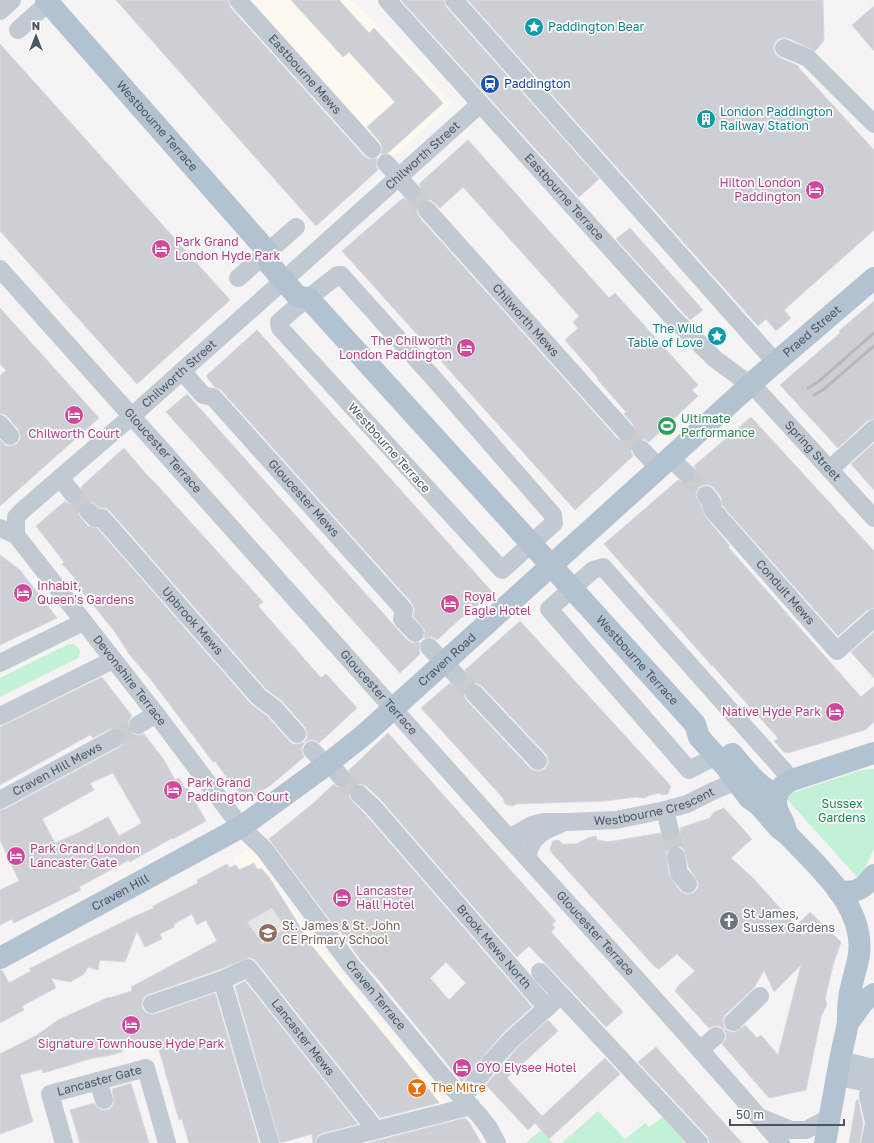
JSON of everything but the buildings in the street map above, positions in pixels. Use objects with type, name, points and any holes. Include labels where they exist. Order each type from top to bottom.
[{"type":"main road","name":"Westbourne Terrace","points":[[49,1],[268,252],[270,265],[289,276],[298,297],[308,298],[572,589],[704,728],[760,784],[771,793],[777,795]]},
{"type":"main road","name":"Praed Street","points":[[750,384],[874,278]]},
{"type":"main road","name":"Craven Road","points":[[241,827],[327,764],[365,734],[393,708],[451,669],[551,566],[750,384]]},
{"type":"main road","name":"Westbourne Terrace","points":[[704,728],[699,737],[737,781],[749,798],[759,805],[779,828],[786,832]]},
{"type":"main road","points":[[825,1143],[848,1023],[848,1006],[859,955],[859,941],[854,917],[838,892],[831,882],[786,832],[786,828],[777,806],[777,795],[783,786],[792,780],[874,753]]},
{"type":"main road","name":"Craven Hill","points":[[0,958],[241,827]]},
{"type":"main road","points":[[838,892],[854,892],[869,882],[874,875]]},
{"type":"main road","points":[[848,1023],[864,1001],[874,994]]},
{"type":"street","points":[[0,11],[12,0]]},
{"type":"street","name":"Eastbourne Mews","points":[[238,0],[372,149]]},
{"type":"street","name":"Eastbourne Terrace","points":[[387,0],[674,319],[715,359],[750,384]]},
{"type":"street","points":[[454,0],[776,363]]},
{"type":"street","points":[[18,30],[49,1]]},
{"type":"street","points":[[784,48],[808,58],[874,124]]},
{"type":"street","name":"Chilworth Street","points":[[8,532],[16,517],[24,509],[133,415],[480,104]]},
{"type":"street","points":[[386,163],[411,191]]},
{"type":"street","name":"Chilworth Mews","points":[[427,210],[625,431]]},
{"type":"street","points":[[238,278],[296,227]]},
{"type":"street","name":"Gloucester Terrace","points":[[0,268],[133,415],[509,838],[528,857],[781,1143]]},
{"type":"street","name":"Westbourne Terrace","points":[[338,275],[341,275],[553,515],[554,523],[502,570],[280,328],[279,322],[308,298],[338,275]]},
{"type":"street","name":"Gloucester Mews","points":[[182,371],[203,395],[213,397],[404,610],[402,619],[415,633]]},
{"type":"street","name":"Spring Street","points":[[750,384],[769,402],[874,518]]},
{"type":"street","points":[[830,469],[874,429]]},
{"type":"street","points":[[641,449],[664,463],[686,473]]},
{"type":"street","points":[[60,478],[73,494]]},
{"type":"street","name":"Conduit Mews","points":[[706,495],[712,503],[712,509],[837,651],[874,618]]},
{"type":"street","name":"Upbrook Mews","points":[[88,511],[95,518],[102,518],[259,697],[274,708],[297,734]]},
{"type":"street","name":"Devonshire Terrace","points":[[8,532],[83,622],[156,714],[241,827]]},
{"type":"street","points":[[716,756],[688,770],[549,609],[593,570],[603,567],[792,780]]},
{"type":"street","points":[[0,663],[83,622]]},
{"type":"street","points":[[428,647],[451,669]]},
{"type":"street","points":[[0,716],[113,660]]},
{"type":"street","points":[[474,693],[538,761]]},
{"type":"street","points":[[138,725],[156,714]]},
{"type":"street","name":"Craven Hill Mews","points":[[0,800],[115,738]]},
{"type":"street","name":"Westbourne Crescent","points":[[509,838],[532,825],[544,822],[616,820],[666,810],[687,804],[712,791],[737,781]]},
{"type":"street","name":"Brook Mews North","points":[[359,794],[373,807],[547,1008]]},
{"type":"street","points":[[666,810],[670,830]]},
{"type":"street","name":"Westbourne Crescent","points":[[528,857],[528,849],[534,839],[551,828],[568,822]]},
{"type":"street","name":"Craven Terrace","points":[[241,827],[264,849],[350,964],[450,1085],[489,1128],[497,1143]]},
{"type":"street","points":[[676,856],[679,873],[688,884]]},
{"type":"street","name":"Lancaster Mews","points":[[152,1004],[222,980],[248,968],[376,1130]]},
{"type":"street","points":[[540,972],[699,1143]]},
{"type":"street","points":[[222,980],[270,1143]]},
{"type":"street","points":[[325,1143],[376,1130],[467,1102],[492,1061],[511,1040],[562,995]]},
{"type":"street","points":[[733,1022],[760,996]]},
{"type":"street","points":[[700,1050],[716,1036]]},
{"type":"street","name":"Lancaster Gate","points":[[64,1143],[50,1094],[146,1068],[167,1143]]},
{"type":"street","points":[[838,1069],[868,1083],[873,1068]]},
{"type":"street","points":[[870,1143],[874,1123],[868,1096],[873,1068]]},
{"type":"street","points":[[98,1081],[104,1100]]},
{"type":"street","name":"Gloucester Terrace","points":[[758,1116],[791,1130],[806,1130],[829,1118]]},
{"type":"shaded area","points":[[246,0],[352,0],[452,103],[390,160]]},
{"type":"shaded area","points":[[252,848],[313,939],[448,1105],[411,1115],[279,950],[304,933],[284,902],[263,913],[232,858]]},
{"type":"shaded area","name":"St. James & St. John CE Primary School","points":[[284,902],[304,933],[258,966],[231,930]]},
{"type":"green space","points":[[69,644],[77,646],[80,652],[78,658],[0,697],[0,678]]},
{"type":"green space","name":"Sussex Gardens","points":[[874,769],[874,849],[861,876],[858,877],[787,799],[789,794],[862,770]]},
{"type":"green space","points":[[598,1111],[625,1139],[645,1123],[649,1127],[663,1117],[688,1143],[562,1143]]},
{"type":"green space","points":[[541,1130],[553,1143],[526,1143]]},
{"type":"tunnel","points":[[411,191],[427,210]]},
{"type":"tunnel","points":[[625,431],[641,449]]},
{"type":"tunnel","points":[[686,473],[706,495]]},
{"type":"tunnel","points":[[73,494],[88,511]]},
{"type":"tunnel","points":[[457,676],[474,693]]},
{"type":"tunnel","points":[[115,738],[138,725]]},
{"type":"tunnel","points":[[341,777],[359,794]]},
{"type":"tunnel","points":[[670,831],[676,856]]},
{"type":"railway","points":[[808,388],[818,382],[874,333]]},
{"type":"railway","points":[[814,395],[824,389],[874,346]]},
{"type":"place","name":"Paddington Bear","points":[[534,27]]},
{"type":"place","name":"Paddington","points":[[490,84]]},
{"type":"place","name":"London Paddington Railway Station","points":[[706,119]]},
{"type":"place","name":"Hilton London Paddington","points":[[815,190]]},
{"type":"place","name":"Park Grand London Hyde Park","points":[[161,249]]},
{"type":"place","name":"The Wild Table of Love","points":[[717,336]]},
{"type":"place","name":"The Chilworth London Paddington","points":[[466,348]]},
{"type":"place","name":"Chilworth Court","points":[[74,415]]},
{"type":"place","name":"Ultimate Performance","points":[[667,426]]},
{"type":"place","name":"Inhabit, Queen's Gardens","points":[[23,593]]},
{"type":"place","name":"Royal Eagle Hotel","points":[[450,604]]},
{"type":"place","name":"Native Hyde Park","points":[[835,712]]},
{"type":"place","name":"Park Grand Paddington Court","points":[[173,790]]},
{"type":"place","name":"Park Grand London Lancaster Gate","points":[[16,856]]},
{"type":"place","name":"Lancaster Hall Hotel","points":[[342,898]]},
{"type":"place","name":"St James, Sussex Gardens","points":[[729,921]]},
{"type":"place","name":"St. James & St. John CE Primary School","points":[[268,933]]},
{"type":"place","name":"Signature Townhouse Hyde Park","points":[[131,1025]]},
{"type":"place","name":"OYO Elysee Hotel","points":[[462,1068]]},
{"type":"place","name":"The Mitre","points":[[417,1088]]}]
